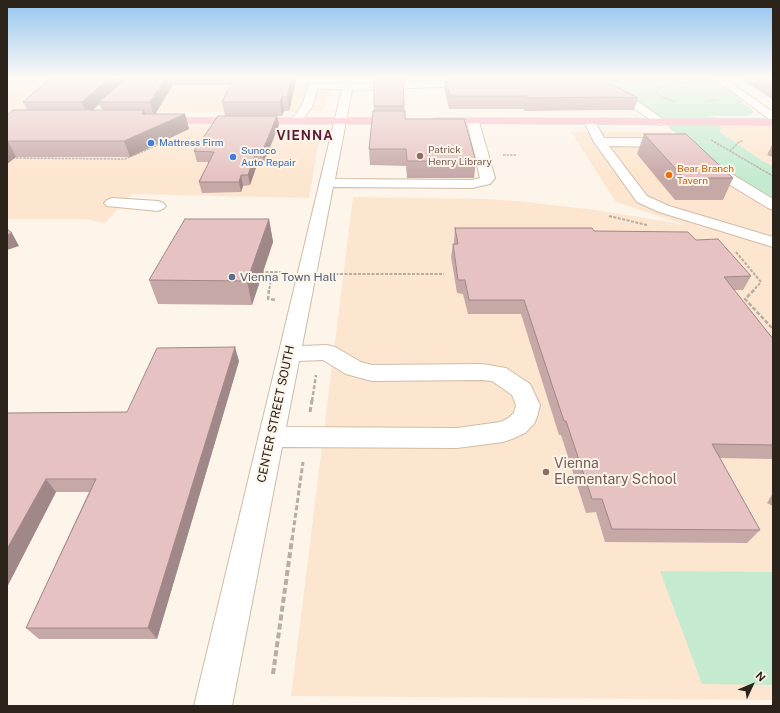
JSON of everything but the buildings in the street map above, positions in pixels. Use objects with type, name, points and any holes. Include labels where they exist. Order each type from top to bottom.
[{"type":"main road","points":[[146,121],[411,121]]},
{"type":"main road","points":[[426,121],[773,122]]},
{"type":"street","points":[[296,121],[304,110]]},
{"type":"street","name":"CENTER STREET SOUTH","points":[[213,706],[342,110]]},
{"type":"street","points":[[644,110],[661,122]]},
{"type":"street","points":[[764,110],[773,117]]},
{"type":"street","points":[[326,183],[390,178],[472,184],[485,181],[488,178],[485,161],[473,122]]},
{"type":"street","points":[[590,122],[600,142],[642,199],[650,204],[773,242]]},
{"type":"street","points":[[600,142],[660,142],[674,144],[681,149]]},
{"type":"street","points":[[694,157],[773,205]]},
{"type":"street","points":[[112,203],[158,206]]},
{"type":"street","points":[[271,437],[457,438],[503,432],[516,426],[525,417],[528,405],[522,390],[498,374],[482,372],[372,373],[354,368],[327,352],[290,354]]},
{"type":"path","points":[[7,162],[12,158],[125,159],[158,145],[163,139]]},
{"type":"path","points":[[730,151],[739,142],[744,141]]},
{"type":"path","points":[[609,216],[651,226]]},
{"type":"path","points":[[730,250],[737,252],[761,282],[745,299],[773,328]]},
{"type":"path","points":[[258,272],[285,272]]},
{"type":"path","points":[[262,272],[260,279],[271,279],[268,299],[278,300]]},
{"type":"path","points":[[331,274],[444,274]]},
{"type":"path","points":[[273,674],[316,371]]},
{"type":"shaded area","points":[[124,110],[320,110],[204,112]]},
{"type":"shaded area","points":[[722,118],[773,118],[773,166],[761,160],[720,132]]},
{"type":"shaded area","points":[[190,126],[305,128],[320,134],[309,198],[132,194],[105,223],[85,219],[7,219],[7,127]]},
{"type":"shaded area","name":"Vienna Elementary School","points":[[571,132],[670,132],[773,202],[773,700],[291,696],[353,197],[488,199],[526,202],[596,210],[686,225],[616,202]]},
{"type":"green space","points":[[651,110],[752,110],[753,113],[751,115],[744,116],[705,116],[722,118],[720,132],[761,160],[773,166],[773,202],[739,182],[679,137]]},
{"type":"green space","points":[[660,571],[773,572],[773,685],[702,684]]},
{"type":"place","name":"Mattress Firm","points":[[151,143]]},
{"type":"place","name":"Patrick Henry Library","points":[[420,156]]},
{"type":"place","name":"Sunoco Auto Repair","points":[[233,157]]},
{"type":"place","name":"Bear Branch Tavern","points":[[669,175]]},
{"type":"place","name":"Vienna Town Hall","points":[[232,277]]},
{"type":"place","name":"Vienna Elementary School","points":[[546,472]]},
{"type":"district","name":"VIENNA","points":[[305,136]]}]
